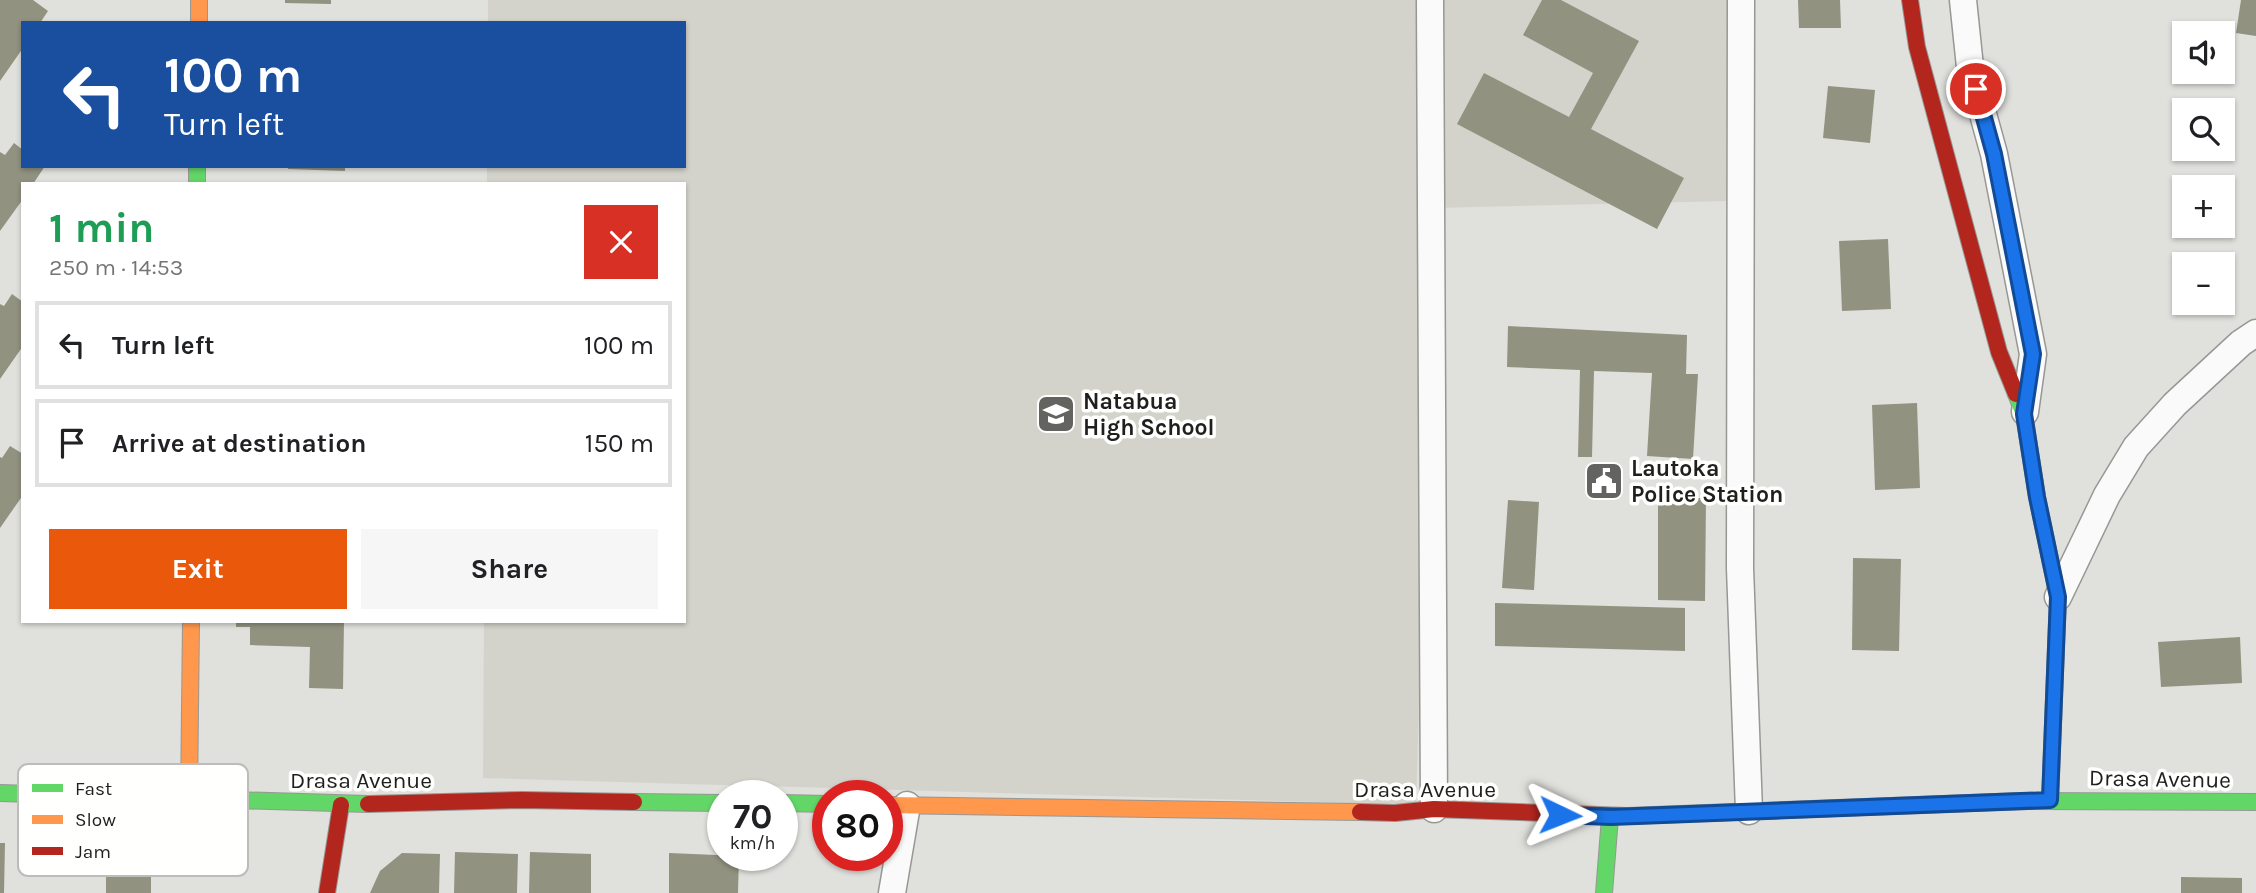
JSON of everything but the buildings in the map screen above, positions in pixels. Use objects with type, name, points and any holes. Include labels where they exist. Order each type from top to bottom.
[{"type":"main road","points":[[199,0],[199,21]]},
{"type":"main road","points":[[1910,0],[1917,47],[1999,352],[2024,414],[2037,497],[2058,597],[2050,800]]},
{"type":"main road","points":[[189,764],[191,623]]},
{"type":"main road","name":"Drasa Avenue","points":[[0,793],[18,794]]},
{"type":"main road","name":"Drasa Avenue","points":[[248,801],[341,805],[522,800],[707,803]]},
{"type":"main road","name":"Drasa Avenue","points":[[903,805],[1395,813],[1434,809],[1611,817],[2050,800],[2256,802]]},
{"type":"main road","points":[[327,893],[341,805]]},
{"type":"main road","points":[[1604,893],[1611,817]]},
{"type":"street","points":[[1430,0],[1434,809]]},
{"type":"street","points":[[1741,0],[1740,568],[1749,811]]},
{"type":"street","points":[[1964,0],[1969,67],[1994,154],[2033,354],[2024,414]]},
{"type":"street","points":[[2058,597],[2107,495],[2136,447],[2175,404],[2241,343],[2256,333]]},
{"type":"street","points":[[892,893],[893,871]]},
{"type":"shaded area","name":"Natabua High School","points":[[488,0],[1731,0],[1728,201],[1434,208],[1416,805],[903,790],[903,780],[812,780],[812,788],[798,787],[798,780],[707,780],[707,784],[483,778],[484,623],[686,623],[686,182],[487,182],[487,168],[686,168],[686,21],[488,21]]},
{"type":"traffic: fast","points":[[197,168],[197,182]]},
{"type":"traffic: fast","points":[[2016,394],[2024,414],[2037,497],[2058,597],[2050,800]]},
{"type":"traffic: fast","points":[[0,793],[18,794]]},
{"type":"traffic: fast","points":[[248,800],[368,804]]},
{"type":"traffic: fast","points":[[2023,801],[2256,802]]},
{"type":"traffic: fast","points":[[634,802],[707,803]]},
{"type":"traffic: fast","points":[[798,803],[812,804]]},
{"type":"traffic: fast","points":[[1604,893],[1610,817]]},
{"type":"traffic: slow","points":[[199,0],[199,21]]},
{"type":"traffic: slow","points":[[189,764],[191,623]]},
{"type":"traffic: slow","points":[[1627,816],[2023,801]]},
{"type":"traffic: slow","points":[[903,805],[1360,812]]},
{"type":"traffic: jam","points":[[1910,0],[1917,47],[1999,352],[2016,394]]},
{"type":"traffic: jam","points":[[368,804],[522,800],[634,802]]},
{"type":"traffic: jam","points":[[327,893],[341,805]]},
{"type":"traffic: jam","points":[[1360,812],[1395,813],[1434,809],[1627,816]]},
{"type":"place","name":"Natabua High School","points":[[1056,414]]},
{"type":"place","name":"Lautoka Police Station","points":[[1604,481]]},
{"type":"route","points":[[1560,815],[1611,817],[2050,800],[2058,597],[2037,497],[2024,414],[2033,354],[1994,154],[1976,89]]}]
